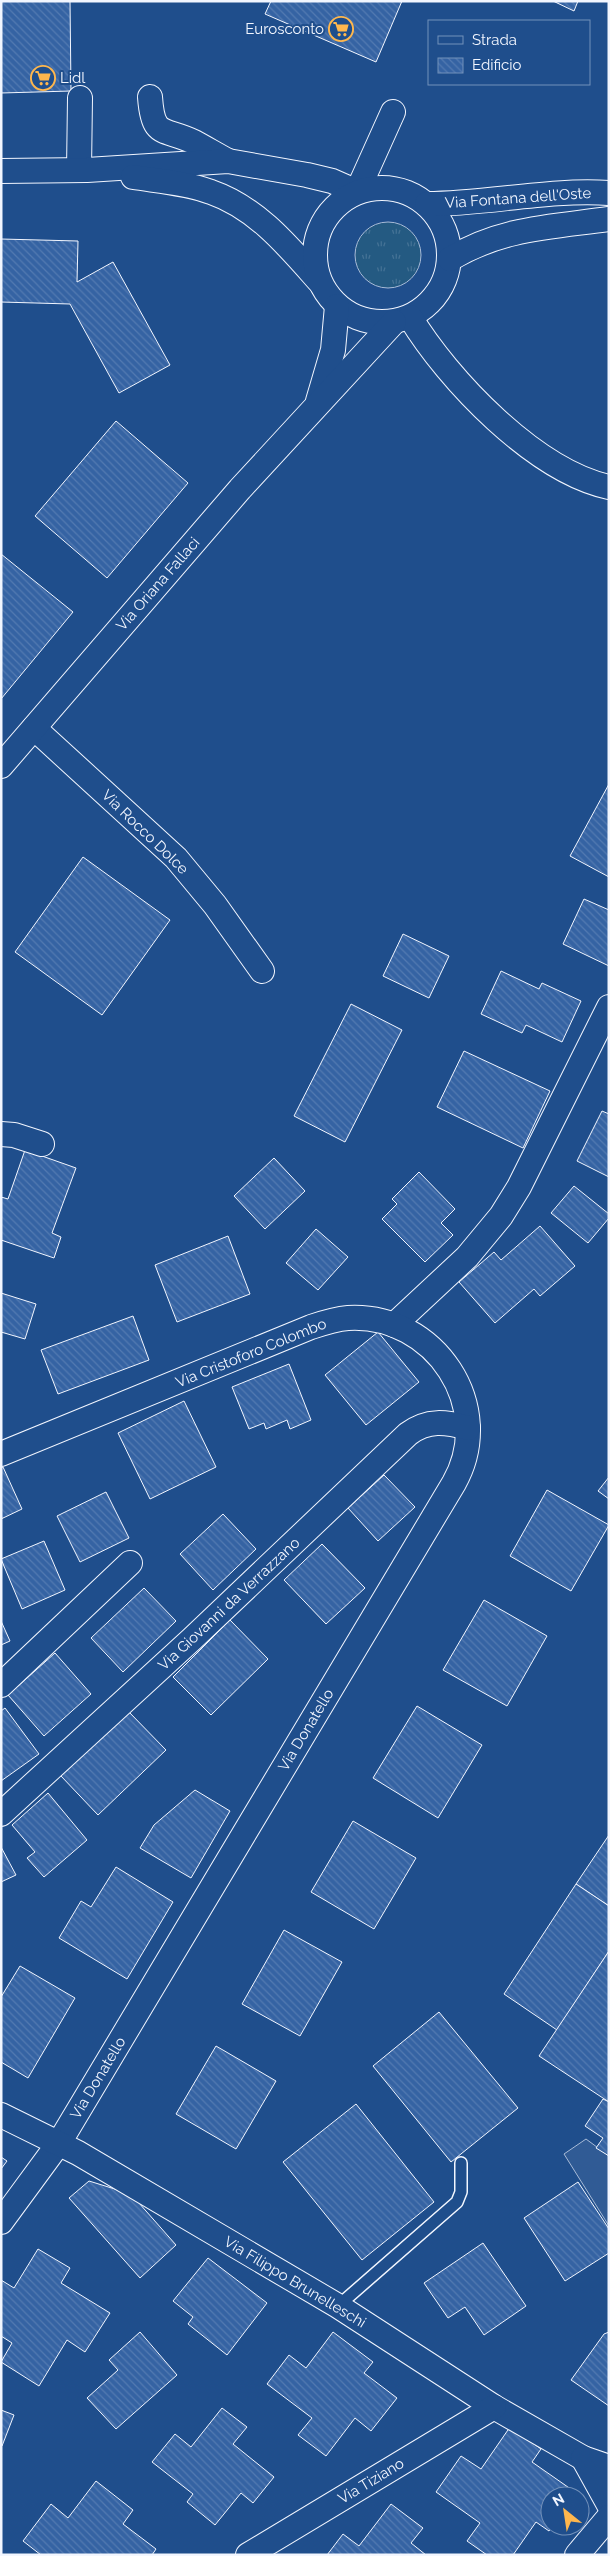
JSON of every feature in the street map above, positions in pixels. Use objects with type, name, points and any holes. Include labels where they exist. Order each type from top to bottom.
[{"type":"street","points":[[150,97],[153,118],[162,131],[194,142],[228,161]]},
{"type":"street","points":[[80,98],[83,170]]},
{"type":"street","points":[[357,192],[370,160],[394,112]]},
{"type":"street","points":[[370,160],[381,187]]},
{"type":"street","points":[[1,171],[83,170],[228,161],[307,174],[332,181],[357,192]]},
{"type":"street","points":[[83,170],[183,185],[212,192],[244,208],[271,230],[320,281]]},
{"type":"street","points":[[381,187],[406,191],[427,204],[443,226],[448,239],[450,260],[444,283],[430,303],[402,319],[374,322],[354,317],[337,306],[327,295],[320,281],[314,260],[316,239],[325,219],[339,203],[357,192],[381,187]]},
{"type":"street","name":"Via Fontana dell'Oste","points":[[427,204],[478,202],[546,195],[609,193]]},
{"type":"street","name":"Via Fontana dell'Oste","points":[[450,260],[486,240],[505,234],[609,219]]},
{"type":"street","name":"Via Oriana Fallaci","points":[[316,405],[330,365],[336,335],[337,306]]},
{"type":"street","points":[[402,319],[457,378],[518,438],[536,453],[569,472],[609,487]]},
{"type":"street","name":"Via Oriana Fallaci","points":[[1,766],[316,405],[402,319]]},
{"type":"street","name":"Via Rocco Dolce","points":[[34,728],[180,863],[215,905],[262,971]]},
{"type":"street","points":[[394,1325],[467,1257],[502,1216],[519,1187],[609,1007]]},
{"type":"street","points":[[1,1134],[14,1135],[42,1144]]},
{"type":"street","name":"Via Cristoforo Colombo","points":[[1,1454],[324,1323],[356,1318],[394,1325]]},
{"type":"street","name":"Via Donatello","points":[[1,2222],[59,2143],[458,1477],[468,1450],[468,1428],[463,1396],[450,1369],[425,1343],[394,1325]]},
{"type":"street","name":"Via Giovanni da Verrazzano","points":[[1,1814],[185,1646],[408,1434],[426,1424],[441,1422],[468,1428]]},
{"type":"street","points":[[1,1685],[130,1563]]},
{"type":"street","name":"Via Filippo Brunelleschi","points":[[1,2115],[59,2143],[338,2306],[494,2407],[584,2458],[609,2467]]},
{"type":"street","name":"Via Tiziano","points":[[248,2555],[494,2407]]},
{"type":"street","points":[[584,2458],[609,2505]]},
{"type":"street","points":[[577,2555],[609,2517]]},
{"type":"lane","points":[[338,2306],[457,2202],[461,2192],[461,2163]]},
{"type":"green space","points":[[382,222],[394,222],[406,227],[416,237],[421,249],[419,268],[406,283],[394,288],[382,288],[370,283],[360,273],[355,261],[355,249],[360,237],[370,227]]},
{"type":"shaded area","points":[[586,2139],[609,2156],[609,2226],[564,2154]]},
{"type":"building","points":[[1,1],[70,1],[71,91],[1,93]]},
{"type":"building","points":[[271,1],[402,1],[376,62],[265,14]]},
{"type":"building","points":[[553,1],[578,1],[574,11]]},
{"type":"building","points":[[1,239],[78,241],[77,282],[113,262],[170,365],[119,393],[70,304],[1,302]]},
{"type":"building","points":[[116,421],[188,483],[107,578],[35,516]]},
{"type":"building","points":[[1,554],[73,612],[1,699]]},
{"type":"building","points":[[609,784],[609,877],[570,856]]},
{"type":"building","points":[[83,857],[170,920],[102,1015],[15,952]]},
{"type":"building","points":[[584,899],[609,910],[609,966],[563,944]]},
{"type":"building","points":[[403,934],[449,956],[429,998],[383,976]]},
{"type":"building","points":[[501,971],[539,989],[542,983],[581,1001],[562,1042],[526,1025],[522,1033],[481,1014]]},
{"type":"building","points":[[351,1004],[402,1030],[345,1142],[294,1116]]},
{"type":"building","points":[[464,1051],[550,1091],[523,1148],[437,1107]]},
{"type":"building","points":[[602,1111],[609,1114],[609,1177],[577,1161]]},
{"type":"building","points":[[25,1150],[76,1168],[52,1233],[61,1237],[54,1258],[1,1240],[1,1197],[8,1199]]},
{"type":"building","points":[[274,1158],[305,1191],[265,1229],[234,1196]]},
{"type":"building","points":[[419,1172],[455,1209],[441,1223],[453,1235],[425,1262],[382,1219],[397,1204],[392,1199]]},
{"type":"building","points":[[574,1186],[609,1214],[609,1218],[588,1243],[551,1213]]},
{"type":"building","points":[[540,1226],[575,1266],[540,1296],[534,1289],[495,1323],[459,1282],[494,1252],[501,1260]]},
{"type":"building","points":[[316,1229],[348,1257],[318,1290],[286,1263]]},
{"type":"building","points":[[228,1236],[250,1294],[177,1322],[155,1265]]},
{"type":"building","points":[[1,1293],[36,1304],[25,1339],[1,1332]]},
{"type":"building","points":[[133,1316],[149,1360],[58,1394],[41,1350]]},
{"type":"building","points":[[378,1332],[419,1382],[366,1425],[325,1375]]},
{"type":"building","points":[[289,1364],[311,1420],[290,1429],[287,1420],[266,1429],[264,1423],[249,1429],[232,1387]]},
{"type":"building","points":[[184,1401],[216,1467],[150,1499],[118,1433]]},
{"type":"building","points":[[3,1467],[22,1509],[1,1519],[1,1468]]},
{"type":"building","points":[[384,1475],[415,1507],[378,1541],[348,1508]]},
{"type":"building","points":[[609,1477],[609,1499],[598,1491]]},
{"type":"building","points":[[547,1490],[609,1525],[571,1591],[510,1556]]},
{"type":"building","points":[[106,1492],[129,1538],[80,1562],[57,1516]]},
{"type":"building","points":[[223,1514],[256,1549],[213,1590],[180,1554]]},
{"type":"building","points":[[44,1541],[65,1590],[22,1609],[1,1559]]},
{"type":"building","points":[[322,1544],[365,1588],[326,1624],[284,1580]]},
{"type":"building","points":[[144,1588],[176,1621],[123,1672],[91,1638]]},
{"type":"building","points":[[484,1600],[547,1636],[507,1706],[443,1670]]},
{"type":"building","points":[[230,1620],[268,1659],[211,1715],[173,1677]]},
{"type":"building","points":[[1,1621],[10,1641],[1,1645]]},
{"type":"building","points":[[55,1653],[91,1694],[44,1736],[8,1695]]},
{"type":"building","points":[[417,1706],[482,1745],[438,1818],[373,1778]]},
{"type":"building","points":[[5,1708],[39,1754],[1,1781],[1,1711]]},
{"type":"building","points":[[128,1711],[166,1750],[98,1815],[61,1776]]},
{"type":"building","points":[[195,1790],[230,1811],[191,1878],[140,1848],[154,1825]]},
{"type":"building","points":[[48,1793],[87,1840],[44,1877],[27,1858],[35,1852],[12,1825]]},
{"type":"building","points":[[353,1821],[416,1858],[374,1929],[311,1892]]},
{"type":"building","points":[[609,1835],[609,1906],[576,1884]]},
{"type":"building","points":[[1,1847],[16,1875],[1,1882]]},
{"type":"building","points":[[116,1867],[173,1902],[127,1979],[59,1938],[81,1901],[91,1907]]},
{"type":"building","points":[[576,1884],[609,1906],[609,1951],[557,2030],[504,1994]]},
{"type":"building","points":[[284,1930],[342,1962],[300,2036],[242,2004]]},
{"type":"building","points":[[609,1951],[609,2102],[539,2056]]},
{"type":"building","points":[[20,1966],[75,1998],[28,2078],[1,2062],[1,1997]]},
{"type":"building","points":[[439,2012],[518,2108],[451,2162],[373,2066]]},
{"type":"building","points":[[216,2046],[276,2081],[236,2149],[176,2114]]},
{"type":"building","points":[[603,2099],[609,2102],[609,2156],[596,2148],[603,2138],[585,2126]]},
{"type":"building","points":[[356,2104],[434,2202],[362,2260],[283,2162]]},
{"type":"building","points":[[1,2157],[7,2161],[1,2169]]},
{"type":"building","points":[[89,2181],[131,2194],[176,2245],[140,2278],[69,2198]]},
{"type":"building","points":[[578,2182],[609,2229],[609,2253],[565,2281],[524,2218]]},
{"type":"building","points":[[483,2243],[526,2306],[484,2335],[465,2307],[448,2318],[424,2283]]},
{"type":"building","points":[[38,2249],[70,2268],[61,2283],[110,2313],[85,2352],[67,2340],[39,2386],[1,2362],[12,2343],[1,2336],[1,2280],[14,2288]]},
{"type":"building","points":[[208,2258],[267,2303],[227,2355],[188,2324],[193,2317],[173,2301]]},
{"type":"building","points":[[140,2332],[177,2375],[116,2429],[87,2398],[118,2370],[109,2360]]},
{"type":"building","points":[[333,2332],[373,2362],[364,2373],[397,2398],[371,2431],[355,2418],[326,2456],[298,2435],[312,2418],[267,2384],[289,2355],[306,2368]]},
{"type":"building","points":[[609,2332],[609,2406],[571,2380],[604,2334]]},
{"type":"building","points":[[222,2408],[247,2427],[233,2444],[274,2477],[253,2503],[241,2493],[215,2525],[187,2502],[193,2494],[152,2462],[175,2434],[191,2447]]},
{"type":"building","points":[[1,2410],[14,2415],[2,2446],[1,2446]]},
{"type":"building","points":[[510,2427],[541,2449],[532,2462],[566,2486],[540,2486],[540,2525],[536,2522],[513,2555],[487,2555],[467,2541],[480,2523],[436,2492],[461,2456],[481,2469]]},
{"type":"building","points":[[96,2481],[133,2510],[123,2524],[156,2549],[152,2555],[41,2555],[23,2541],[51,2504],[68,2518]]},
{"type":"building","points":[[391,2504],[423,2528],[411,2543],[426,2555],[327,2555],[343,2534],[359,2546]]},
{"type":"place","name":"Eurosconto","points":[[341,29]]},
{"type":"place","name":"Lidl","points":[[43,78]]}]
